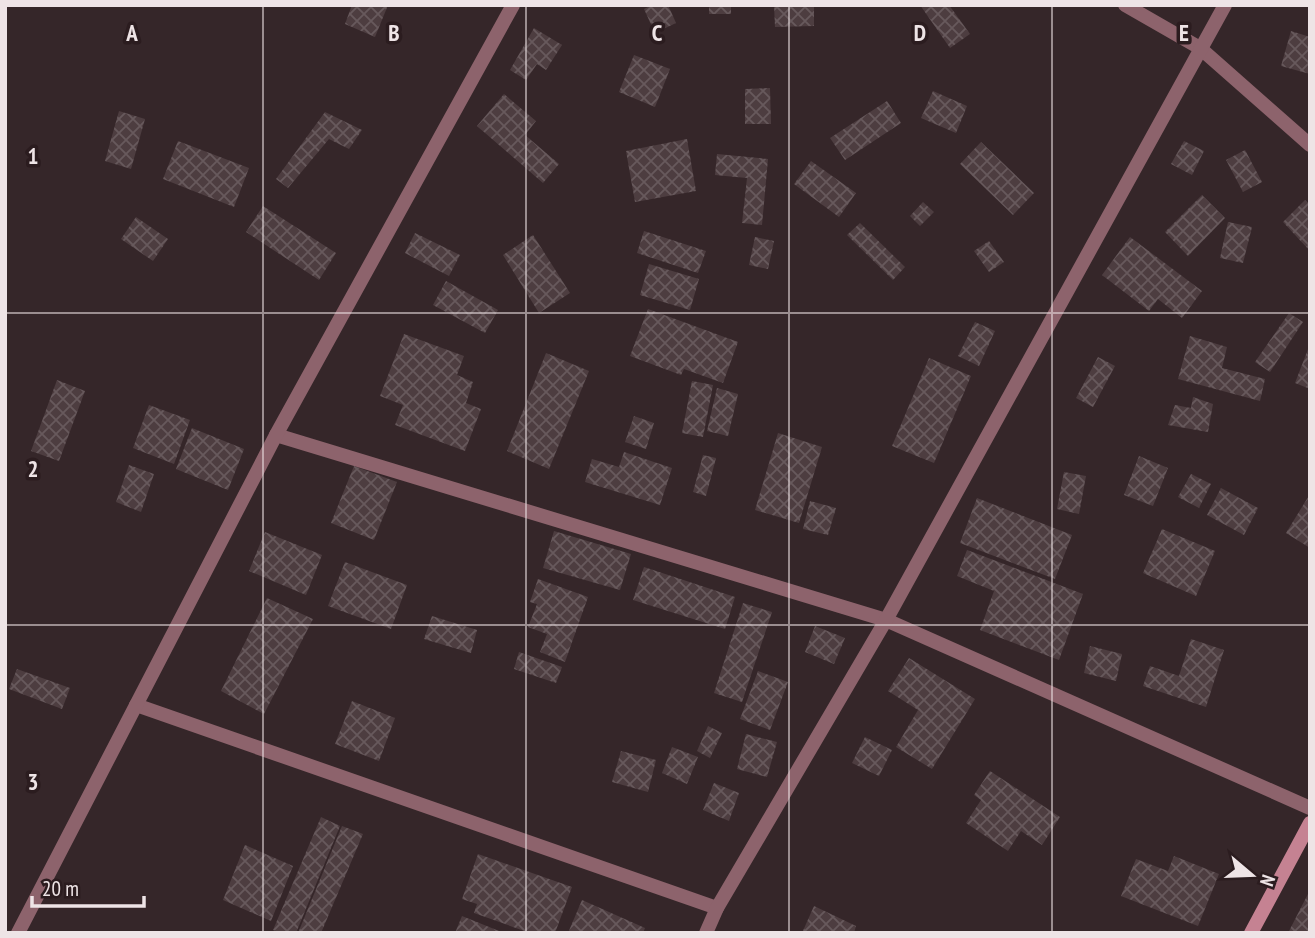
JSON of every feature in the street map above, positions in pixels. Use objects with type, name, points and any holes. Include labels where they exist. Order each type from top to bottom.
[{"type":"main road","points":[[1251,933],[1310,823]]},
{"type":"street","points":[[18,933],[276,435],[513,5]]},
{"type":"street","points":[[1125,5],[1200,48],[1310,145]]},
{"type":"street","points":[[706,933],[717,908],[886,620],[1225,5]]},
{"type":"street","points":[[276,435],[886,620],[1310,808]]},
{"type":"street","points":[[136,705],[717,908]]},
{"type":"building","points":[[352,5],[388,5],[375,37],[345,24]]},
{"type":"building","points":[[652,5],[668,5],[676,23],[655,33],[644,9]]},
{"type":"building","points":[[709,5],[731,5],[731,14],[709,14]]},
{"type":"building","points":[[774,5],[814,5],[814,26],[775,27]]},
{"type":"building","points":[[920,5],[949,5],[970,34],[950,48]]},
{"type":"building","points":[[534,28],[562,45],[546,70],[537,64],[526,80],[510,70]]},
{"type":"building","points":[[1291,31],[1310,37],[1310,74],[1281,66]]},
{"type":"building","points":[[634,55],[670,69],[655,107],[619,92]]},
{"type":"building","points":[[770,88],[771,124],[745,124],[745,89]]},
{"type":"building","points":[[933,91],[967,106],[956,133],[921,118]]},
{"type":"building","points":[[504,94],[536,121],[525,135],[559,164],[543,183],[477,126]]},
{"type":"building","points":[[887,101],[901,123],[845,160],[830,138]]},
{"type":"building","points":[[119,111],[145,119],[131,169],[105,161]]},
{"type":"building","points":[[325,112],[362,130],[349,149],[329,139],[288,188],[276,179]]},
{"type":"building","points":[[687,139],[696,191],[635,202],[626,151]]},
{"type":"building","points":[[178,141],[249,168],[234,207],[163,179]]},
{"type":"building","points":[[1184,141],[1204,151],[1192,175],[1171,164]]},
{"type":"building","points":[[981,142],[1034,193],[1013,215],[960,164]]},
{"type":"building","points":[[1245,150],[1262,182],[1243,192],[1226,160]]},
{"type":"building","points":[[717,154],[768,159],[762,225],[742,223],[747,178],[715,175]]},
{"type":"building","points":[[811,161],[856,193],[839,217],[794,184]]},
{"type":"building","points":[[1202,195],[1225,218],[1188,256],[1165,232]]},
{"type":"building","points":[[1305,200],[1310,205],[1310,251],[1283,222]]},
{"type":"building","points":[[923,202],[934,212],[920,226],[910,216]]},
{"type":"building","points":[[263,206],[336,253],[319,280],[246,232]]},
{"type":"building","points":[[136,217],[168,239],[153,261],[121,239]]},
{"type":"building","points":[[1228,222],[1252,227],[1243,263],[1220,258]]},
{"type":"building","points":[[860,223],[905,267],[893,280],[847,235]]},
{"type":"building","points":[[644,231],[706,251],[698,273],[637,253]]},
{"type":"building","points":[[415,233],[460,255],[449,276],[405,253]]},
{"type":"building","points":[[533,235],[570,293],[539,313],[503,255]]},
{"type":"building","points":[[755,237],[774,241],[768,269],[749,265]]},
{"type":"building","points":[[1130,237],[1202,291],[1182,318],[1158,299],[1149,311],[1102,275]]},
{"type":"building","points":[[989,241],[1004,262],[989,272],[974,251]]},
{"type":"building","points":[[649,264],[699,279],[690,310],[640,295]]},
{"type":"building","points":[[446,281],[498,310],[485,333],[433,305]]},
{"type":"building","points":[[648,309],[738,342],[723,383],[684,369],[681,375],[630,356]]},
{"type":"building","points":[[1289,313],[1303,322],[1270,372],[1255,362]]},
{"type":"building","points":[[975,322],[995,331],[979,366],[958,356]]},
{"type":"building","points":[[404,334],[464,356],[457,375],[473,382],[466,403],[481,409],[465,451],[395,425],[403,405],[380,396]]},
{"type":"building","points":[[1190,336],[1227,347],[1222,368],[1265,379],[1260,401],[1178,379]]},
{"type":"building","points":[[1310,344],[1310,389],[1295,383]]},
{"type":"building","points":[[546,353],[589,371],[549,469],[507,451]]},
{"type":"building","points":[[1098,357],[1115,366],[1093,407],[1076,398]]},
{"type":"building","points":[[929,358],[971,376],[934,463],[892,446]]},
{"type":"building","points":[[57,380],[85,391],[59,461],[31,451]]},
{"type":"building","points":[[692,381],[713,385],[703,437],[682,433]]},
{"type":"building","points":[[717,388],[738,394],[728,436],[707,431]]},
{"type":"building","points":[[1193,397],[1213,404],[1208,432],[1168,425],[1175,405],[1191,408]]},
{"type":"building","points":[[149,405],[190,420],[174,464],[133,448]]},
{"type":"building","points":[[634,416],[654,423],[646,449],[625,442]]},
{"type":"building","points":[[192,428],[244,449],[228,490],[176,469]]},
{"type":"building","points":[[778,433],[822,447],[799,523],[755,510]]},
{"type":"building","points":[[624,452],[672,468],[660,505],[585,482],[592,459],[619,467]]},
{"type":"building","points":[[703,455],[716,458],[706,496],[693,492]]},
{"type":"building","points":[[1139,456],[1168,468],[1153,506],[1124,495]]},
{"type":"building","points":[[129,465],[154,474],[141,512],[116,502]]},
{"type":"building","points":[[354,466],[397,482],[374,540],[331,523]]},
{"type":"building","points":[[1064,472],[1086,476],[1079,514],[1057,509]]},
{"type":"building","points":[[1191,474],[1211,484],[1199,508],[1178,497]]},
{"type":"building","points":[[1221,488],[1258,508],[1244,535],[1207,515]]},
{"type":"building","points":[[1310,494],[1310,548],[1286,533]]},
{"type":"building","points":[[977,498],[1072,535],[1055,579],[960,543]]},
{"type":"building","points":[[810,501],[836,508],[828,535],[803,529]]},
{"type":"building","points":[[1162,529],[1215,551],[1196,596],[1143,573]]},
{"type":"building","points":[[554,531],[631,554],[620,590],[543,568]]},
{"type":"building","points":[[265,532],[322,555],[306,595],[249,571]]},
{"type":"building","points":[[967,550],[1083,594],[1059,660],[980,630],[994,591],[957,576]]},
{"type":"building","points":[[345,562],[407,585],[391,629],[328,606]]},
{"type":"building","points":[[644,567],[735,597],[725,629],[633,600]]},
{"type":"building","points":[[538,579],[588,597],[565,662],[540,652],[547,634],[528,627],[537,604],[530,602]]},
{"type":"building","points":[[267,598],[313,619],[264,714],[221,691]]},
{"type":"building","points":[[743,603],[772,612],[742,702],[714,693]]},
{"type":"building","points":[[432,616],[477,630],[471,653],[424,639]]},
{"type":"building","points":[[815,626],[845,638],[834,664],[805,652]]},
{"type":"building","points":[[1191,639],[1224,650],[1206,707],[1143,686],[1150,666],[1179,676]]},
{"type":"building","points":[[1090,646],[1122,654],[1116,681],[1084,673]]},
{"type":"building","points":[[519,652],[562,667],[556,683],[514,669]]},
{"type":"building","points":[[909,658],[975,699],[932,769],[896,747],[918,710],[888,691]]},
{"type":"building","points":[[17,669],[70,688],[62,709],[9,689]]},
{"type":"building","points":[[758,671],[788,682],[770,730],[740,719]]},
{"type":"building","points":[[352,701],[395,718],[379,761],[335,744]]},
{"type":"building","points":[[708,726],[722,733],[710,758],[697,751]]},
{"type":"building","points":[[746,734],[777,742],[767,777],[737,769]]},
{"type":"building","points":[[865,737],[892,750],[879,776],[852,763]]},
{"type":"building","points":[[672,747],[698,757],[687,784],[662,773]]},
{"type":"building","points":[[621,751],[656,760],[648,792],[612,782]]},
{"type":"building","points":[[990,771],[1060,817],[1042,845],[1021,831],[1008,851],[966,823],[981,800],[974,795]]},
{"type":"building","points":[[714,783],[739,793],[729,821],[703,810]]},
{"type":"building","points":[[321,817],[340,826],[296,933],[273,930]]},
{"type":"building","points":[[342,826],[363,834],[321,933],[298,933]]},
{"type":"building","points":[[245,845],[293,866],[271,921],[223,900]]},
{"type":"building","points":[[478,854],[572,887],[555,933],[530,933],[474,913],[477,904],[462,899]]},
{"type":"building","points":[[1174,856],[1219,874],[1198,926],[1121,896],[1136,859],[1168,871]]},
{"type":"building","points":[[1310,890],[1310,933],[1288,933]]},
{"type":"building","points":[[582,900],[645,928],[643,933],[568,933]]},
{"type":"building","points":[[814,906],[856,926],[854,933],[802,933]]},
{"type":"building","points":[[462,916],[504,933],[455,933]]}]
